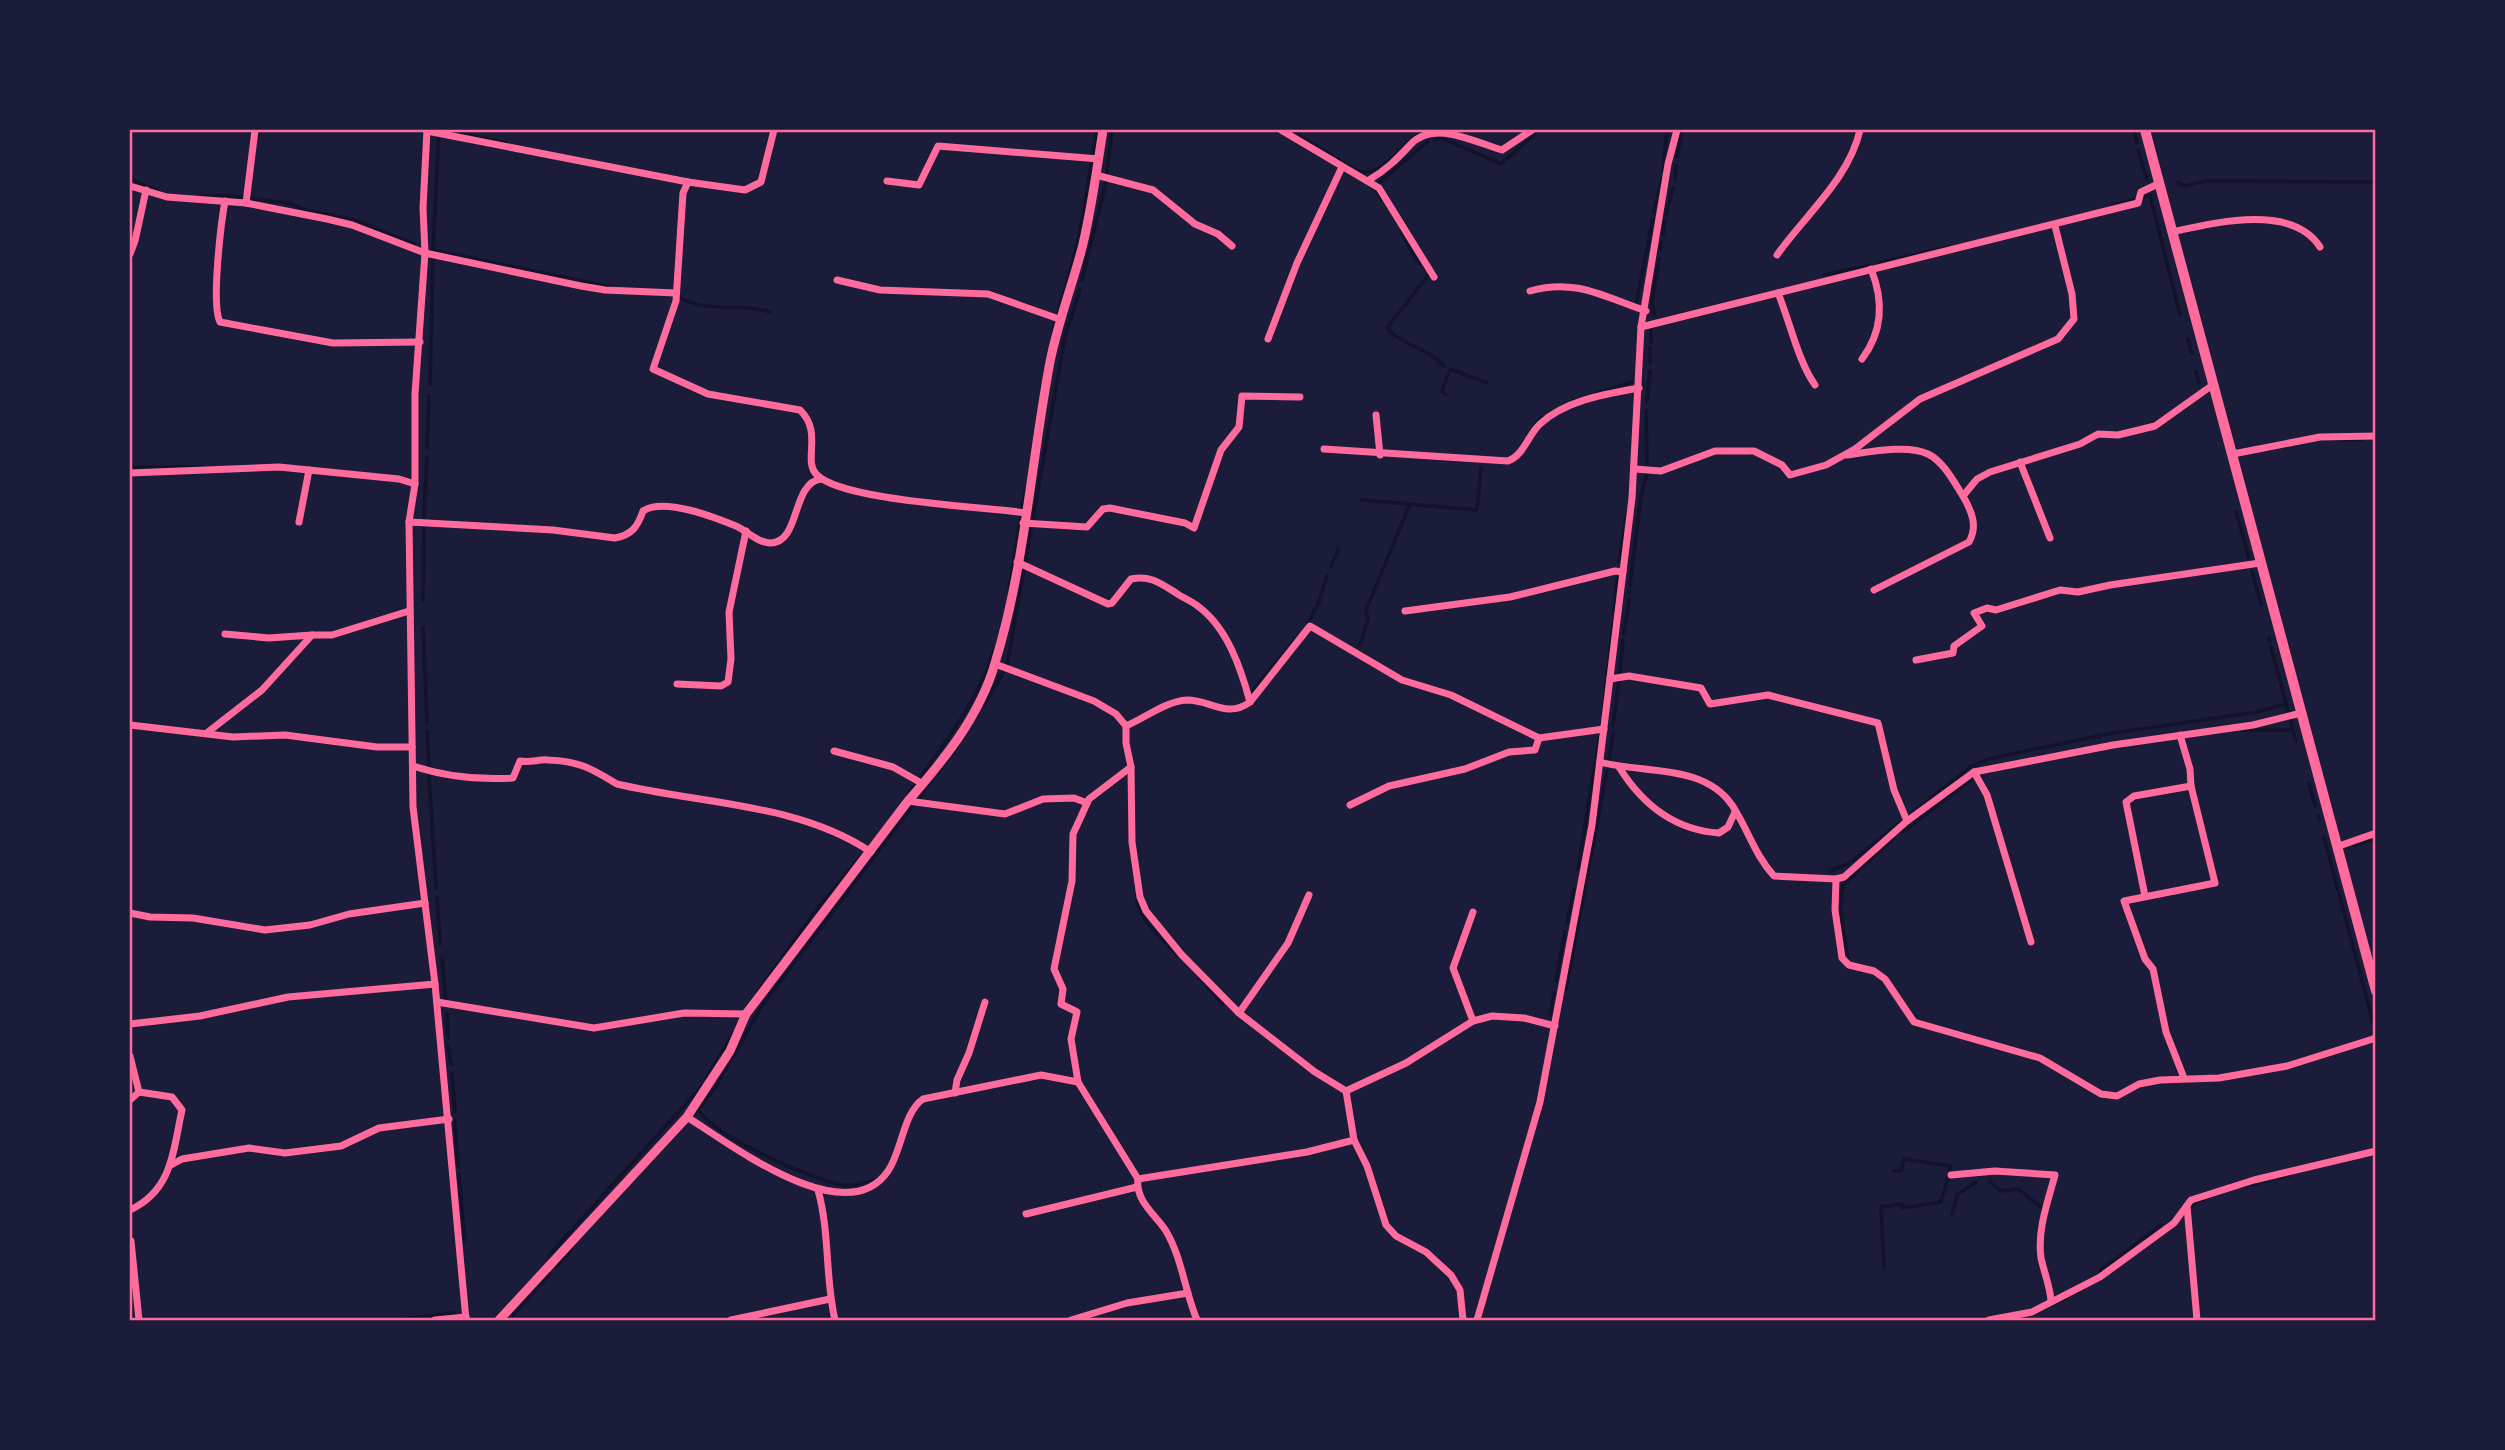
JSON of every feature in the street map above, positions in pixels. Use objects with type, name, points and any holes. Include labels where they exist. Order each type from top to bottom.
[{"type":"main road","points":[[2145,130],[2260,564],[2339,846],[2375,991]]},
{"type":"street","points":[[246,203],[255,130]]},
{"type":"street","points":[[435,1321],[466,1319],[437,1002],[413,807],[408,611],[409,522],[415,484],[415,394],[425,253],[423,208],[427,130],[688,182],[745,190],[755,186],[763,175],[774,130]]},
{"type":"street","points":[[499,1321],[687,1117],[730,1051],[746,1014],[871,852],[920,782],[960,735],[995,664],[1015,596],[1023,523],[1027,513],[1059,319],[1082,247],[1103,130]]},
{"type":"street","points":[[1281,130],[1379,188],[1434,277]]},
{"type":"street","points":[[1369,180],[1403,156],[1410,145],[1427,133],[1444,133],[1502,150],[1532,130]]},
{"type":"street","points":[[1478,1321],[1522,1172],[1555,1026],[1600,762],[1635,469],[1641,327],[1646,311],[1655,233],[1677,130]]},
{"type":"street","points":[[1777,255],[1825,196],[1852,152],[1860,130]]},
{"type":"street","points":[[887,181],[919,185],[938,146],[1099,159]]},
{"type":"street","points":[[1268,339],[1297,264],[1342,167]]},
{"type":"street","points":[[1096,175],[1153,190],[1195,224],[1218,234],[1232,246]]},
{"type":"street","points":[[688,182],[683,193],[676,293],[653,369],[708,394],[800,410],[809,422],[814,449],[810,460],[813,472],[821,478],[873,496],[1027,513]]},
{"type":"street","points":[[1641,327],[2138,204],[2141,192],[2158,184]]},
{"type":"street","points":[[130,186],[177,198],[246,203],[352,225],[425,253],[605,290],[676,293]]},
{"type":"street","points":[[130,254],[146,190]]},
{"type":"street","points":[[225,201],[216,315],[220,323],[333,343],[420,342]]},
{"type":"street","points":[[2172,232],[2211,224],[2260,219],[2298,227],[2313,237],[2320,247]]},
{"type":"street","points":[[1635,469],[1661,471],[1715,451],[1754,451],[1782,465],[1790,475],[1812,470],[1867,442],[1920,399],[2047,345],[2067,332],[2074,319],[2072,294],[2055,226]]},
{"type":"street","points":[[1862,359],[1880,319],[1880,292],[1871,270]]},
{"type":"street","points":[[837,280],[857,287],[880,290],[988,294],[1059,319]]},
{"type":"street","points":[[1530,291],[1584,287],[1646,311]]},
{"type":"street","points":[[1777,293],[1795,335],[1803,368],[1815,385]]},
{"type":"street","points":[[1963,496],[1977,479],[2020,462],[2080,444],[2098,433],[2118,435],[2155,426],[2214,384]]},
{"type":"street","points":[[1324,449],[1380,455],[1508,461],[1519,454],[1539,425],[1563,409],[1608,393],[1639,388]]},
{"type":"street","points":[[1023,523],[1087,527],[1103,509],[1110,508],[1185,523],[1194,528],[1221,450],[1239,427],[1242,396],[1300,397]]},
{"type":"street","points":[[1376,415],[1380,455]]},
{"type":"street","points":[[2233,454],[2320,437],[2375,436]]},
{"type":"street","points":[[1843,456],[1892,449],[1928,454],[1945,468],[1963,496],[1975,526],[1975,534],[1969,542],[1874,590]]},
{"type":"street","points":[[2020,462],[2050,538]]},
{"type":"street","points":[[130,473],[279,467],[399,479],[415,484]]},
{"type":"street","points":[[299,522],[309,470]]},
{"type":"street","points":[[409,522],[553,530],[615,538],[624,537],[638,527],[643,511],[649,506],[664,505],[746,531],[762,541],[777,542],[790,528],[806,488],[821,478]]},
{"type":"street","points":[[677,684],[722,686],[728,682],[731,659],[729,612],[746,531]]},
{"type":"street","points":[[1017,562],[1108,604],[1112,603],[1116,593],[1131,579],[1160,581],[1200,607],[1211,619],[1234,652],[1245,677],[1250,702]]},
{"type":"street","points":[[1916,660],[1953,653],[1954,646],[1982,626],[1974,613],[1987,608],[1996,610],[2060,590],[2078,592],[2109,585],[2260,564]]},
{"type":"street","points":[[1405,611],[1510,597],[1615,571],[1623,572]]},
{"type":"street","points":[[225,634],[269,638],[332,635],[408,611]]},
{"type":"street","points":[[1126,726],[1181,701],[1208,704],[1226,710],[1237,709],[1250,702],[1310,626],[1402,680],[1451,695],[1539,738],[1604,729]]},
{"type":"street","points":[[208,732],[262,690],[312,635]]},
{"type":"street","points":[[995,664],[1094,701],[1116,714],[1126,726],[1131,767],[1132,842],[1140,897],[1146,911],[1181,954],[1239,1013],[1315,1072],[1346,1091],[1354,1139],[1367,1166],[1386,1225],[1396,1236],[1426,1252],[1451,1275],[1460,1290],[1464,1321]]},
{"type":"street","points":[[1610,679],[1629,676],[1701,688],[1710,704],[1768,695],[1878,723],[1894,790],[1906,821]]},
{"type":"street","points":[[1600,762],[1619,767],[1680,773],[1721,795],[1736,811],[1754,851],[1774,876],[1836,879],[1844,877],[1906,821],[1974,772],[2180,735],[2253,725],[2301,713]]},
{"type":"street","points":[[130,725],[233,737],[285,735],[377,747],[412,747]]},
{"type":"street","points":[[2180,735],[2216,883],[2124,901],[2145,959],[2152,968],[2166,1032],[2184,1078]]},
{"type":"street","points":[[1350,805],[1389,786],[1442,771],[1465,769],[1509,752],[1535,750],[1539,738]]},
{"type":"street","points":[[834,751],[885,764],[920,782]]},
{"type":"street","points":[[413,766],[445,776],[498,779],[513,778],[520,761],[559,761],[597,769],[618,784],[801,820],[852,839],[871,852]]},
{"type":"street","points":[[1131,767],[1087,803],[1073,834],[1072,881],[1054,969],[1063,989],[1061,1004],[1077,1012],[1071,1040],[1079,1082],[1138,1183],[1147,1208],[1166,1231],[1197,1321]]},
{"type":"street","points":[[1619,767],[1627,780],[1665,817],[1683,827],[1719,833],[1728,827],[1736,811]]},
{"type":"street","points":[[1974,772],[1987,796],[2031,942]]},
{"type":"street","points":[[2145,896],[2126,802],[2134,796],[2191,786]]},
{"type":"street","points":[[908,801],[1005,814],[1043,799],[1074,798],[1087,803]]},
{"type":"street","points":[[2339,846],[2375,833]]},
{"type":"street","points":[[1836,879],[1835,909],[1842,958],[1849,965],[1874,971],[1885,979],[1909,1017],[1919,1025],[2040,1058],[2084,1086],[2109,1096],[2139,1084],[2184,1078],[2219,1078],[2287,1066],[2375,1038]]},
{"type":"street","points":[[1239,1013],[1288,943],[1309,895]]},
{"type":"street","points":[[130,913],[194,918],[265,930],[310,925],[348,914],[425,903]]},
{"type":"street","points":[[1473,912],[1453,968],[1473,1021]]},
{"type":"street","points":[[130,1024],[200,1016],[288,997],[435,984]]},
{"type":"street","points":[[437,1002],[594,1028],[684,1013],[746,1014]]},
{"type":"street","points":[[956,1093],[957,1080],[969,1053],[985,1002]]},
{"type":"street","points":[[1346,1091],[1406,1063],[1473,1021],[1492,1016],[1524,1018],[1555,1026]]},
{"type":"street","points":[[130,1056],[139,1093]]},
{"type":"street","points":[[687,1117],[774,1170],[818,1190],[856,1193],[871,1188],[889,1169],[917,1104],[1041,1075],[1079,1082]]},
{"type":"street","points":[[130,1100],[139,1093],[172,1097],[181,1106],[172,1165],[158,1188],[130,1210]]},
{"type":"street","points":[[172,1165],[192,1157],[248,1148],[285,1153],[341,1146],[379,1128],[449,1119]]},
{"type":"street","points":[[1026,1214],[1138,1183],[1307,1152],[1354,1139]]},
{"type":"street","points":[[1989,1321],[2032,1312],[2112,1270],[2174,1223],[2186,1205],[2226,1188],[2375,1150]]},
{"type":"street","points":[[1951,1175],[1995,1171],[2055,1175],[2043,1219],[2041,1240],[2041,1256],[2051,1301]]},
{"type":"street","points":[[818,1190],[825,1218],[830,1299],[835,1321]]},
{"type":"street","points":[[2186,1205],[2197,1321]]},
{"type":"street","points":[[131,1241],[139,1321]]},
{"type":"street","points":[[1071,1321],[1127,1303],[1188,1293]]},
{"type":"street","points":[[731,1321],[830,1299]]},
{"type":"waterway","points":[[433,249],[439,130]]},
{"type":"waterway","points":[[449,130],[506,143]]},
{"type":"waterway","points":[[1053,332],[1078,242],[1097,130]]},
{"type":"waterway","points":[[1082,280],[1105,186],[1112,130]]},
{"type":"waterway","points":[[1290,130],[1332,155]]},
{"type":"waterway","points":[[1338,159],[1357,171],[1372,171],[1381,167],[1411,140],[1427,130]]},
{"type":"waterway","points":[[1449,130],[1457,132]]},
{"type":"waterway","points":[[1663,171],[1667,130],[1664,130]]},
{"type":"waterway","points":[[1677,157],[1682,130]]},
{"type":"waterway","points":[[2056,130],[2083,130]]},
{"type":"waterway","points":[[2134,130],[2137,143]]},
{"type":"waterway","points":[[1435,139],[1442,138],[1501,164],[1534,135]]},
{"type":"waterway","points":[[1382,200],[1374,187],[1428,141]]},
{"type":"waterway","points":[[2138,151],[2147,179]]},
{"type":"waterway","points":[[1675,179],[1676,165]]},
{"type":"waterway","points":[[1654,212],[1662,178]]},
{"type":"waterway","points":[[130,179],[158,191]]},
{"type":"waterway","points":[[2178,182],[2185,186],[2205,181],[2376,182]]},
{"type":"waterway","points":[[1666,215],[1673,188]]},
{"type":"waterway","points":[[2112,206],[2150,195],[2180,314]]},
{"type":"waterway","points":[[200,196],[230,196],[288,203],[309,211],[352,219],[414,244]]},
{"type":"waterway","points":[[1636,304],[1653,219]]},
{"type":"waterway","points":[[1663,234],[1665,221]]},
{"type":"waterway","points":[[1401,230],[1415,258],[1430,273],[1387,328],[1398,338],[1430,355],[1444,366]]},
{"type":"waterway","points":[[1660,249],[1661,242]]},
{"type":"waterway","points":[[1878,263],[1948,247]]},
{"type":"waterway","points":[[433,250],[615,288]]},
{"type":"waterway","points":[[430,384],[433,257]]},
{"type":"waterway","points":[[1654,315],[1652,301],[1659,259]]},
{"type":"waterway","points":[[1824,275],[1871,265]]},
{"type":"waterway","points":[[977,716],[1007,666],[1065,336],[1080,290]]},
{"type":"waterway","points":[[678,297],[713,307],[770,312]]},
{"type":"waterway","points":[[1651,328],[1651,342]]},
{"type":"waterway","points":[[2188,339],[2191,353]]},
{"type":"waterway","points":[[1650,348],[1650,363]]},
{"type":"waterway","points":[[1446,395],[1442,391],[1450,369],[1487,383]]},
{"type":"waterway","points":[[1647,401],[1650,371]]},
{"type":"waterway","points":[[2196,372],[2199,383]]},
{"type":"waterway","points":[[1567,403],[1635,381]]},
{"type":"waterway","points":[[427,448],[429,396]]},
{"type":"waterway","points":[[1646,410],[1647,464]]},
{"type":"waterway","points":[[1535,424],[1542,417]]},
{"type":"waterway","points":[[2336,440],[2363,440]]},
{"type":"waterway","points":[[424,517],[427,458]]},
{"type":"waterway","points":[[130,467],[204,467]]},
{"type":"waterway","points":[[1362,500],[1477,510],[1481,468]]},
{"type":"waterway","points":[[1630,585],[1641,496],[1647,474]]},
{"type":"waterway","points":[[1009,589],[1025,491]]},
{"type":"waterway","points":[[1360,645],[1368,618],[1366,610],[1410,504]]},
{"type":"waterway","points":[[2236,511],[2249,558]]},
{"type":"waterway","points":[[1619,562],[1627,512]]},
{"type":"waterway","points":[[423,601],[424,526]]},
{"type":"waterway","points":[[1331,566],[1338,550]]},
{"type":"waterway","points":[[2252,571],[2261,604]]},
{"type":"waterway","points":[[1614,611],[1618,574]]},
{"type":"waterway","points":[[1307,625],[1319,602],[1327,575]]},
{"type":"waterway","points":[[1624,634],[1629,600]]},
{"type":"waterway","points":[[1603,710],[1613,625]]},
{"type":"waterway","points":[[423,627],[427,722]]},
{"type":"waterway","points":[[2269,637],[2270,641]]},
{"type":"waterway","points":[[1252,691],[1296,639]]},
{"type":"waterway","points":[[1620,674],[1623,640]]},
{"type":"waterway","points":[[2271,647],[2296,741]]},
{"type":"waterway","points":[[908,794],[969,706],[995,648]]},
{"type":"waterway","points":[[1613,726],[1619,679]]},
{"type":"waterway","points":[[1830,871],[1848,864],[1970,767],[1988,759],[2107,734],[2257,712],[2286,704]]},
{"type":"waterway","points":[[2242,730],[2293,730]]},
{"type":"waterway","points":[[427,731],[429,765]]},
{"type":"waterway","points":[[1596,757],[1600,733]]},
{"type":"waterway","points":[[1609,759],[1613,734]]},
{"type":"waterway","points":[[692,1117],[715,1088],[763,1004],[958,746]]},
{"type":"waterway","points":[[1578,869],[1595,763]]},
{"type":"waterway","points":[[1566,989],[1607,771]]},
{"type":"waterway","points":[[429,775],[436,888]]},
{"type":"waterway","points":[[1903,832],[1973,778]]},
{"type":"waterway","points":[[2309,783],[2315,806]]},
{"type":"waterway","points":[[2324,837],[2376,1034]]},
{"type":"waterway","points":[[1848,958],[1840,909],[1843,885],[1894,838]]},
{"type":"waterway","points":[[2353,845],[2376,839]]},
{"type":"waterway","points":[[758,992],[813,914],[861,856]]},
{"type":"waterway","points":[[1567,923],[1574,889]]},
{"type":"waterway","points":[[1136,895],[1146,921],[1179,956]]},
{"type":"waterway","points":[[437,897],[440,944]]},
{"type":"waterway","points":[[1556,981],[1565,931]]},
{"type":"waterway","points":[[442,958],[446,1002]]},
{"type":"waterway","points":[[1199,977],[1223,1004]]},
{"type":"waterway","points":[[1550,1016],[1554,993]]},
{"type":"waterway","points":[[447,1014],[448,1037]]},
{"type":"waterway","points":[[706,1079],[734,1032]]},
{"type":"waterway","points":[[448,1046],[451,1064]]},
{"type":"waterway","points":[[452,1074],[455,1112]]},
{"type":"waterway","points":[[549,1255],[702,1086]]},
{"type":"waterway","points":[[699,1111],[709,1122],[744,1144],[808,1174],[846,1185],[874,1180]]},
{"type":"waterway","points":[[455,1121],[458,1166]]},
{"type":"waterway","points":[[1884,1267],[1881,1207],[1902,1204],[1902,1208],[1941,1202],[1951,1166],[1904,1159],[1901,1171],[1894,1171]]},
{"type":"waterway","points":[[459,1174],[465,1241]]},
{"type":"waterway","points":[[2243,1187],[2290,1175]]},
{"type":"waterway","points":[[1952,1215],[1957,1195],[1976,1182]]},
{"type":"waterway","points":[[1990,1182],[2001,1191],[2018,1189],[2045,1210]]},
{"type":"waterway","points":[[2192,1205],[2203,1200]]},
{"type":"waterway","points":[[2100,1271],[2161,1225]]},
{"type":"waterway","points":[[556,1267],[571,1250]]},
{"type":"waterway","points":[[508,1320],[550,1274]]},
{"type":"waterway","points":[[2028,1317],[2079,1291]]},
{"type":"waterway","points":[[393,1320],[454,1313]]},
{"type":"waterway","points":[[2013,1320],[2020,1320]]}]
